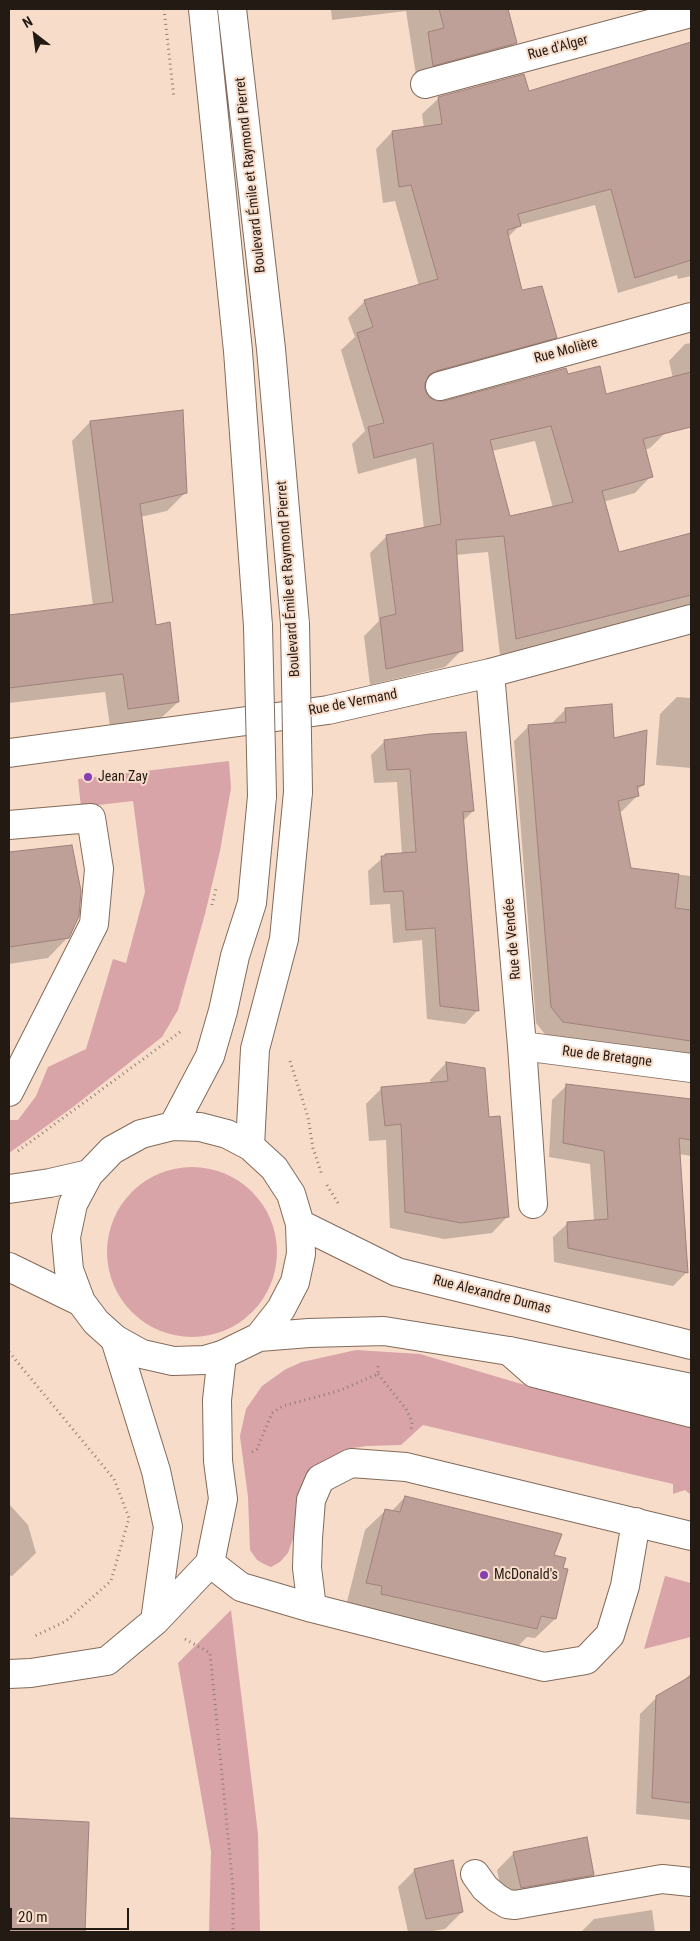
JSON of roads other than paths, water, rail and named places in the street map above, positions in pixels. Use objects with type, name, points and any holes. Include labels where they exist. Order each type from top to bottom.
[{"type":"main road","points":[[173,1126],[210,1056],[235,956],[252,903],[262,796],[258,626],[238,351],[203,9]]},
{"type":"main road","name":"Boulevard Émile et Raymond Pierret","points":[[232,9],[271,349],[295,624],[298,792],[284,939],[254,1049],[250,1146]]},
{"type":"main road","name":"Rue d'Alger","points":[[425,84],[691,13]]},
{"type":"main road","name":"Rue Molière","points":[[440,386],[691,317]]},
{"type":"main road","name":"Rue de Vermand","points":[[9,753],[328,710],[490,673],[691,619]]},
{"type":"main road","name":"Rue de Vendée","points":[[490,673],[522,1046],[533,1204]]},
{"type":"main road","points":[[9,825],[91,818],[99,869],[94,924],[9,1092]]},
{"type":"main road","name":"Rue de Bretagne","points":[[522,1046],[691,1068]]},
{"type":"main road","points":[[259,1337],[282,1309],[295,1282],[302,1254],[300,1224],[291,1194],[274,1168],[250,1146],[227,1134],[200,1127],[173,1126],[141,1134],[112,1150],[89,1174],[73,1204],[66,1237],[68,1270],[81,1302],[96,1322],[115,1339],[142,1354],[173,1361],[205,1360],[222,1355],[259,1337],[309,1333],[384,1331],[509,1351],[691,1388]]},
{"type":"main road","points":[[9,1189],[50,1183],[89,1174]]},
{"type":"main road","name":"Rue Alexandre Dumas","points":[[300,1224],[397,1272],[691,1345]]},
{"type":"main road","points":[[9,1267],[81,1302]]},
{"type":"main road","points":[[115,1339],[156,1471],[168,1527],[155,1621]]},
{"type":"main road","points":[[509,1351],[534,1373],[691,1413]]},
{"type":"main road","points":[[9,1674],[31,1673],[106,1661],[155,1621],[210,1563],[223,1499],[218,1461],[217,1400],[222,1355]]},
{"type":"main road","points":[[312,1608],[308,1568],[311,1500],[320,1479],[351,1462],[406,1467],[691,1536]]},
{"type":"main road","points":[[210,1563],[241,1587],[312,1608],[544,1667],[586,1660],[610,1636],[625,1586],[636,1522]]},
{"type":"main road","points":[[475,1874],[497,1898],[506,1904],[515,1905],[662,1879],[691,1882]]},
{"type":"place","name":"Jean Zay","points":[[88,777]]},
{"type":"place","name":"McDonald's","points":[[484,1575]]}]
